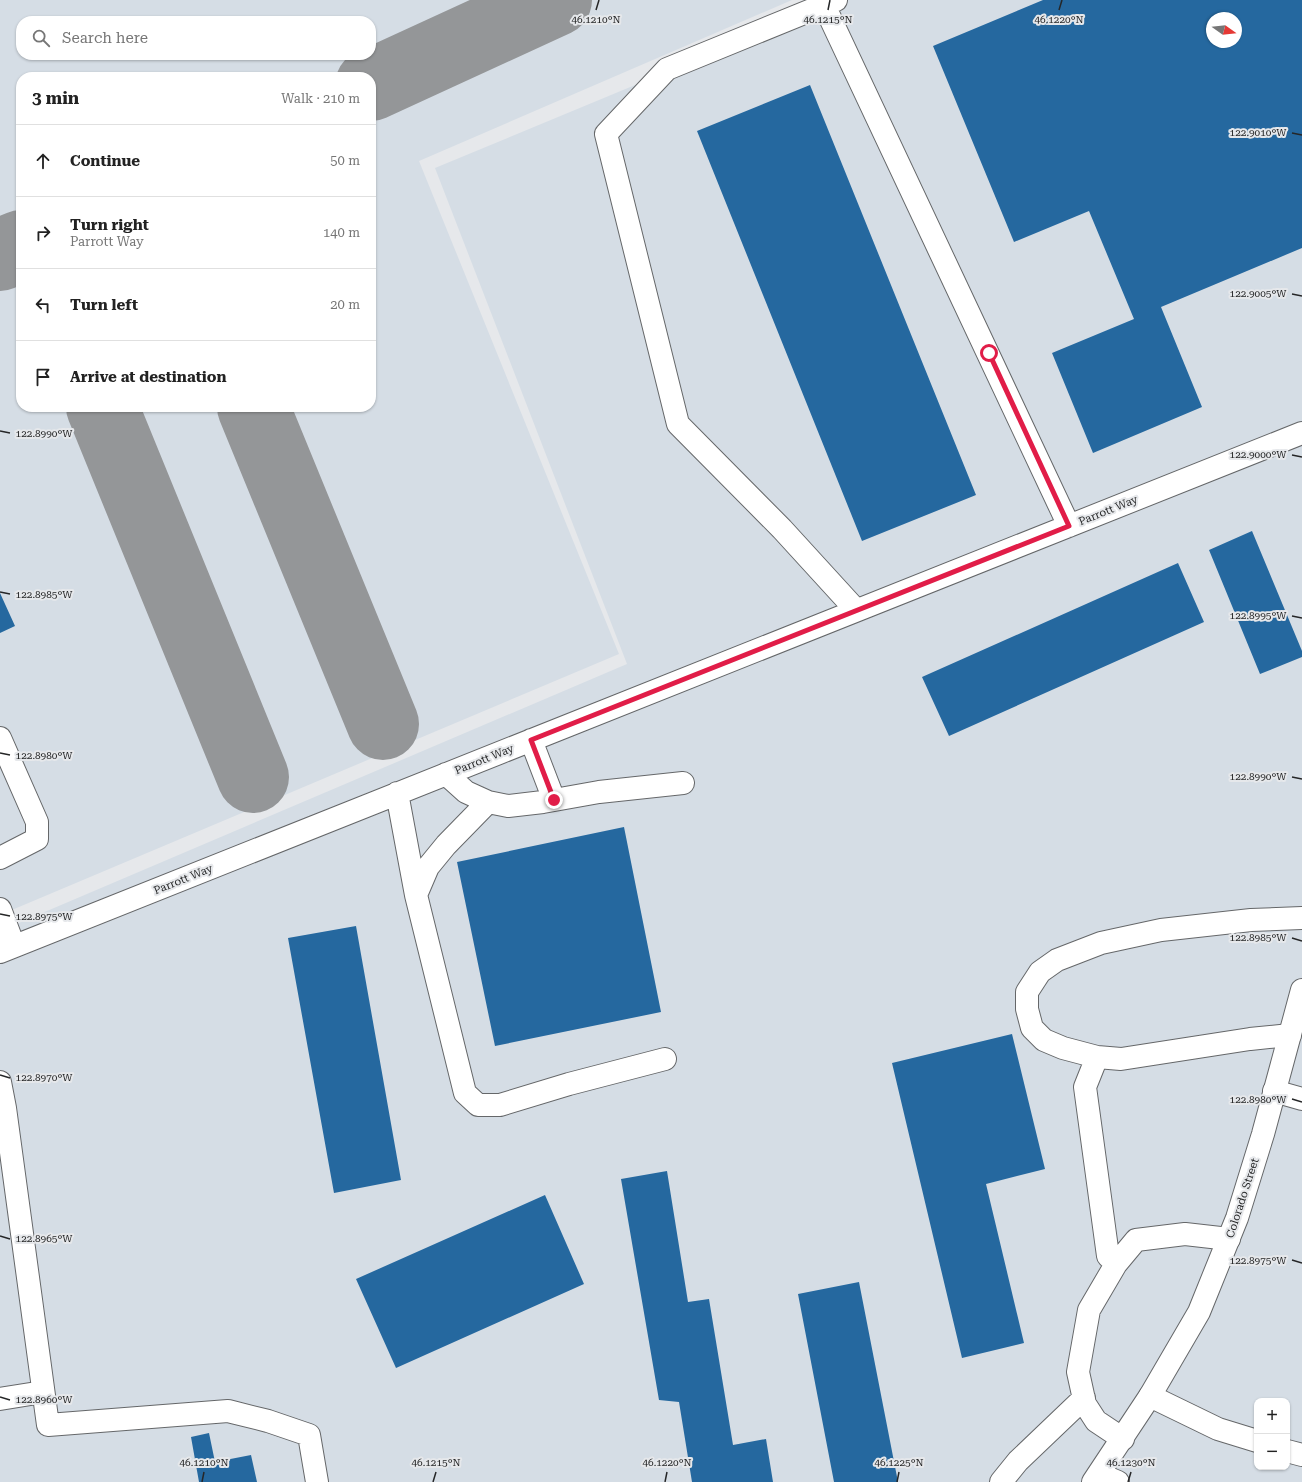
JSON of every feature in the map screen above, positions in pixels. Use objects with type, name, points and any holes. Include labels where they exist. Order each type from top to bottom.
[{"type":"street","points":[[856,610],[782,529],[678,424],[606,134],[667,69],[830,2],[1069,526]]},
{"type":"street","name":"Parrott Way","points":[[7,949],[1302,433]]},
{"type":"street","points":[[0,738],[37,822],[38,839],[0,858]]},
{"type":"street","points":[[531,740],[554,800]]},
{"type":"street","points":[[446,774],[466,792],[488,802],[508,806],[599,792],[682,783]]},
{"type":"street","points":[[397,794],[416,895],[465,1093],[478,1105],[500,1105],[569,1084],[665,1059]]},
{"type":"street","points":[[416,895],[428,867],[446,845],[488,802]]},
{"type":"street","points":[[0,909],[7,949]]},
{"type":"street","points":[[1290,1035],[1242,1040],[1121,1059],[1097,1057],[1063,1048],[1044,1040],[1032,1028],[1027,1009],[1027,992],[1040,972],[1057,960],[1101,943],[1161,930],[1251,920],[1302,918]]},
{"type":"street","name":"Colorado Street","points":[[1103,1479],[1123,1439],[1199,1312],[1237,1218],[1263,1134],[1302,990]]},
{"type":"street","points":[[1097,1057],[1085,1087],[1108,1256],[1116,1264]]},
{"type":"street","points":[[0,1082],[5,1108],[48,1425],[228,1411],[268,1421],[309,1435],[317,1482]]},
{"type":"street","points":[[1274,1091],[1302,1099]]},
{"type":"street","points":[[1123,1439],[1096,1421],[1085,1404],[1078,1372],[1089,1310],[1116,1264],[1136,1240],[1185,1234],[1229,1238]]},
{"type":"street","points":[[0,1398],[43,1392]]},
{"type":"street","points":[[1150,1396],[1218,1429],[1254,1440]]},
{"type":"street","points":[[1001,1482],[1018,1461],[1084,1398]]},
{"type":"street","points":[[1290,1452],[1302,1456]]},
{"type":"shaded area","points":[[0,0],[792,0],[419,161],[619,654],[0,915]]},
{"type":"shaded area","points":[[840,0],[1302,0],[1302,1482],[0,1482],[0,931],[627,664],[435,168]]},
{"type":"building","points":[[1043,0],[1302,0],[1302,248],[1161,307],[1202,407],[1093,453],[1052,353],[1134,319],[1089,211],[1014,242],[933,46]]},
{"type":"building","points":[[810,85],[976,495],[862,541],[697,131]]},
{"type":"building","points":[[1252,531],[1302,651],[1302,657],[1260,674],[1209,550]]},
{"type":"building","points":[[1178,563],[1204,622],[949,736],[922,677]]},
{"type":"building","points":[[0,593],[15,626],[0,633]]},
{"type":"building","points":[[624,827],[661,1012],[495,1046],[457,862]]},
{"type":"building","points":[[356,926],[401,1180],[334,1193],[288,938]]},
{"type":"building","points":[[1012,1034],[1045,1169],[986,1184],[1024,1343],[962,1358],[892,1063]]},
{"type":"building","points":[[667,1171],[688,1302],[709,1299],[733,1445],[766,1439],[773,1482],[692,1482],[679,1402],[659,1400],[621,1179]]},
{"type":"building","points":[[545,1195],[584,1284],[396,1368],[356,1279]]},
{"type":"building","points":[[859,1282],[898,1482],[834,1482],[798,1294]]},
{"type":"building","points":[[209,1433],[215,1462],[251,1455],[257,1482],[199,1482],[191,1437]]},
{"type":"taxiway","points":[[376,83],[556,0]]},
{"type":"taxiway","points":[[0,255],[16,248]]},
{"type":"taxiway","points":[[104,412],[253,777]]},
{"type":"taxiway","points":[[255,412],[383,724]]},
{"type":"route","points":[[554,800],[531,740],[1069,526],[989,353]]}]
